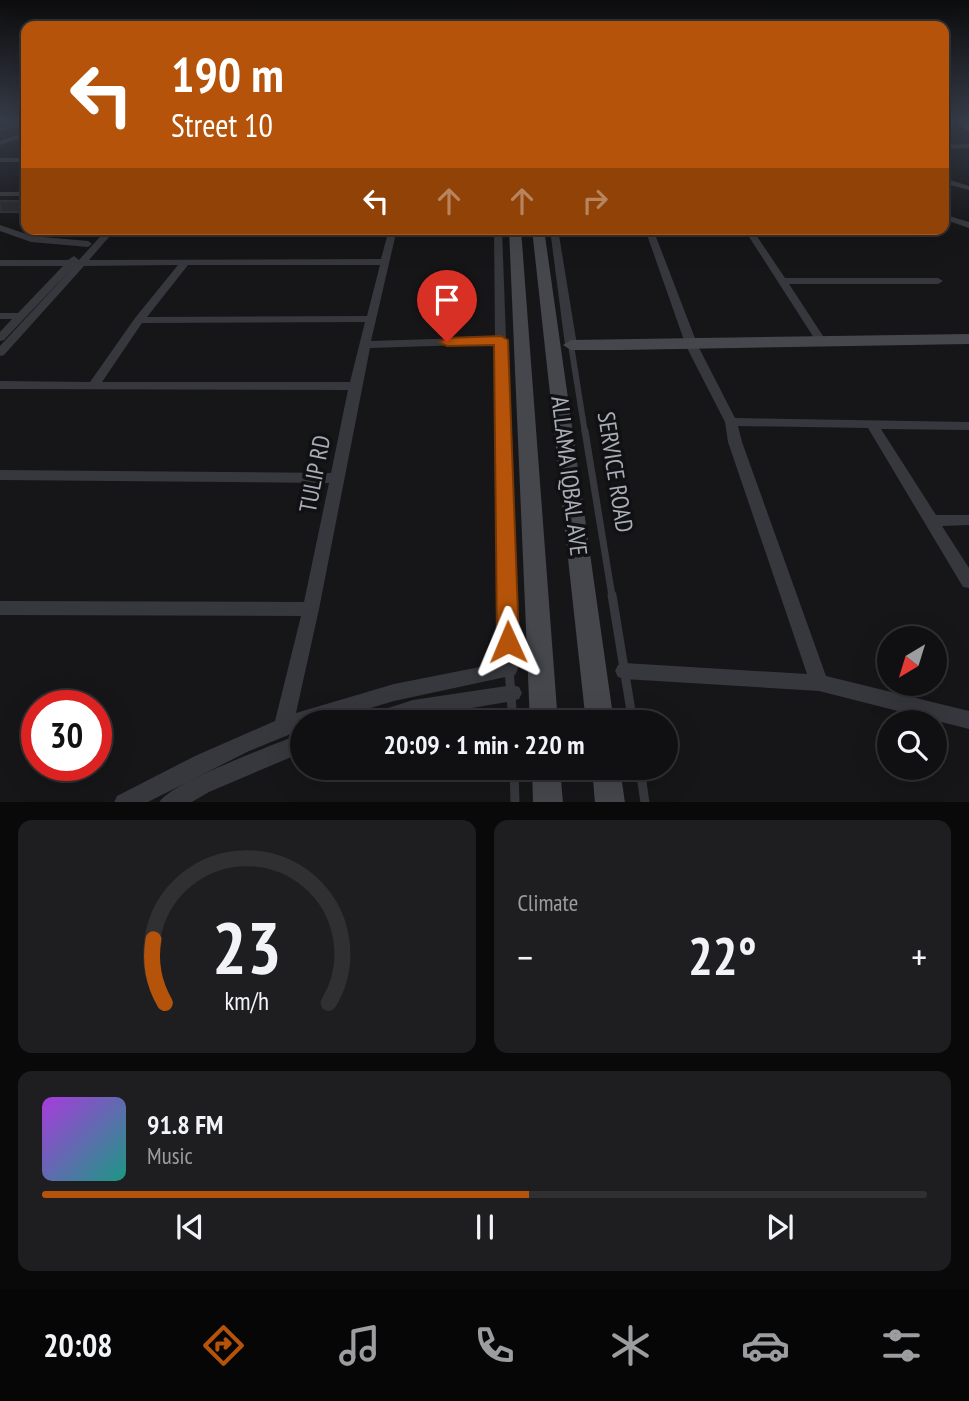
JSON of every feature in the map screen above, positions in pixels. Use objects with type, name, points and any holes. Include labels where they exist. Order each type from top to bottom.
[{"type":"main road","name":"ALLAMA IQBAL AVE","points":[[515,235],[543,710]]},
{"type":"main road","name":"ALLAMA IQBAL AVE","points":[[538,235],[598,710]]},
{"type":"main road","points":[[571,345],[692,346],[820,339],[969,339]]},
{"type":"main road","points":[[547,780],[548,802]]},
{"type":"main road","points":[[607,780],[610,802]]},
{"type":"street","points":[[2,160],[21,160]]},
{"type":"street","points":[[949,175],[969,181]]},
{"type":"street","points":[[949,182],[969,188]]},
{"type":"street","points":[[0,194],[21,194]]},
{"type":"street","points":[[949,218],[969,225]]},
{"type":"street","points":[[0,228],[31,239],[88,244]]},
{"type":"street","points":[[0,338],[96,235]]},
{"type":"street","points":[[0,353],[107,235]]},
{"type":"street","name":"TULIP RD","points":[[283,727],[311,609],[355,386],[392,235]]},
{"type":"street","points":[[126,802],[205,761],[283,727],[360,701],[435,682],[509,670],[498,235]]},
{"type":"street","name":"SERVICE ROAD","points":[[555,235],[571,345]]},
{"type":"street","points":[[651,235],[692,346],[731,422],[735,442],[819,683]]},
{"type":"street","points":[[752,235],[820,339]]},
{"type":"street","points":[[94,385],[139,320],[186,262]]},
{"type":"street","points":[[0,263],[386,262]]},
{"type":"street","points":[[782,281],[937,281]]},
{"type":"street","points":[[0,316],[21,316]]},
{"type":"street","points":[[139,320],[371,319]]},
{"type":"street","points":[[365,345],[501,340]]},
{"type":"street","points":[[0,385],[355,386]]},
{"type":"street","points":[[731,422],[969,426]]},
{"type":"street","points":[[871,424],[969,582]]},
{"type":"street","points":[[0,475],[337,478]]},
{"type":"street","points":[[930,521],[969,520]]},
{"type":"street","points":[[0,608],[311,609]]},
{"type":"street","points":[[624,671],[819,683],[969,720]]},
{"type":"street","points":[[410,710],[513,693]]},
{"type":"street","points":[[171,802],[202,785],[290,748]]},
{"type":"lane","name":"SERVICE ROAD","points":[[571,345],[631,710]]},
{"type":"lane","points":[[509,670],[513,710]]},
{"type":"lane","points":[[514,780],[514,802]]},
{"type":"lane","points":[[642,780],[645,802]]},
{"type":"building","points":[[0,201],[21,201],[21,212],[0,212]]},
{"type":"route","points":[[447,342],[501,340],[508,642]]}]
